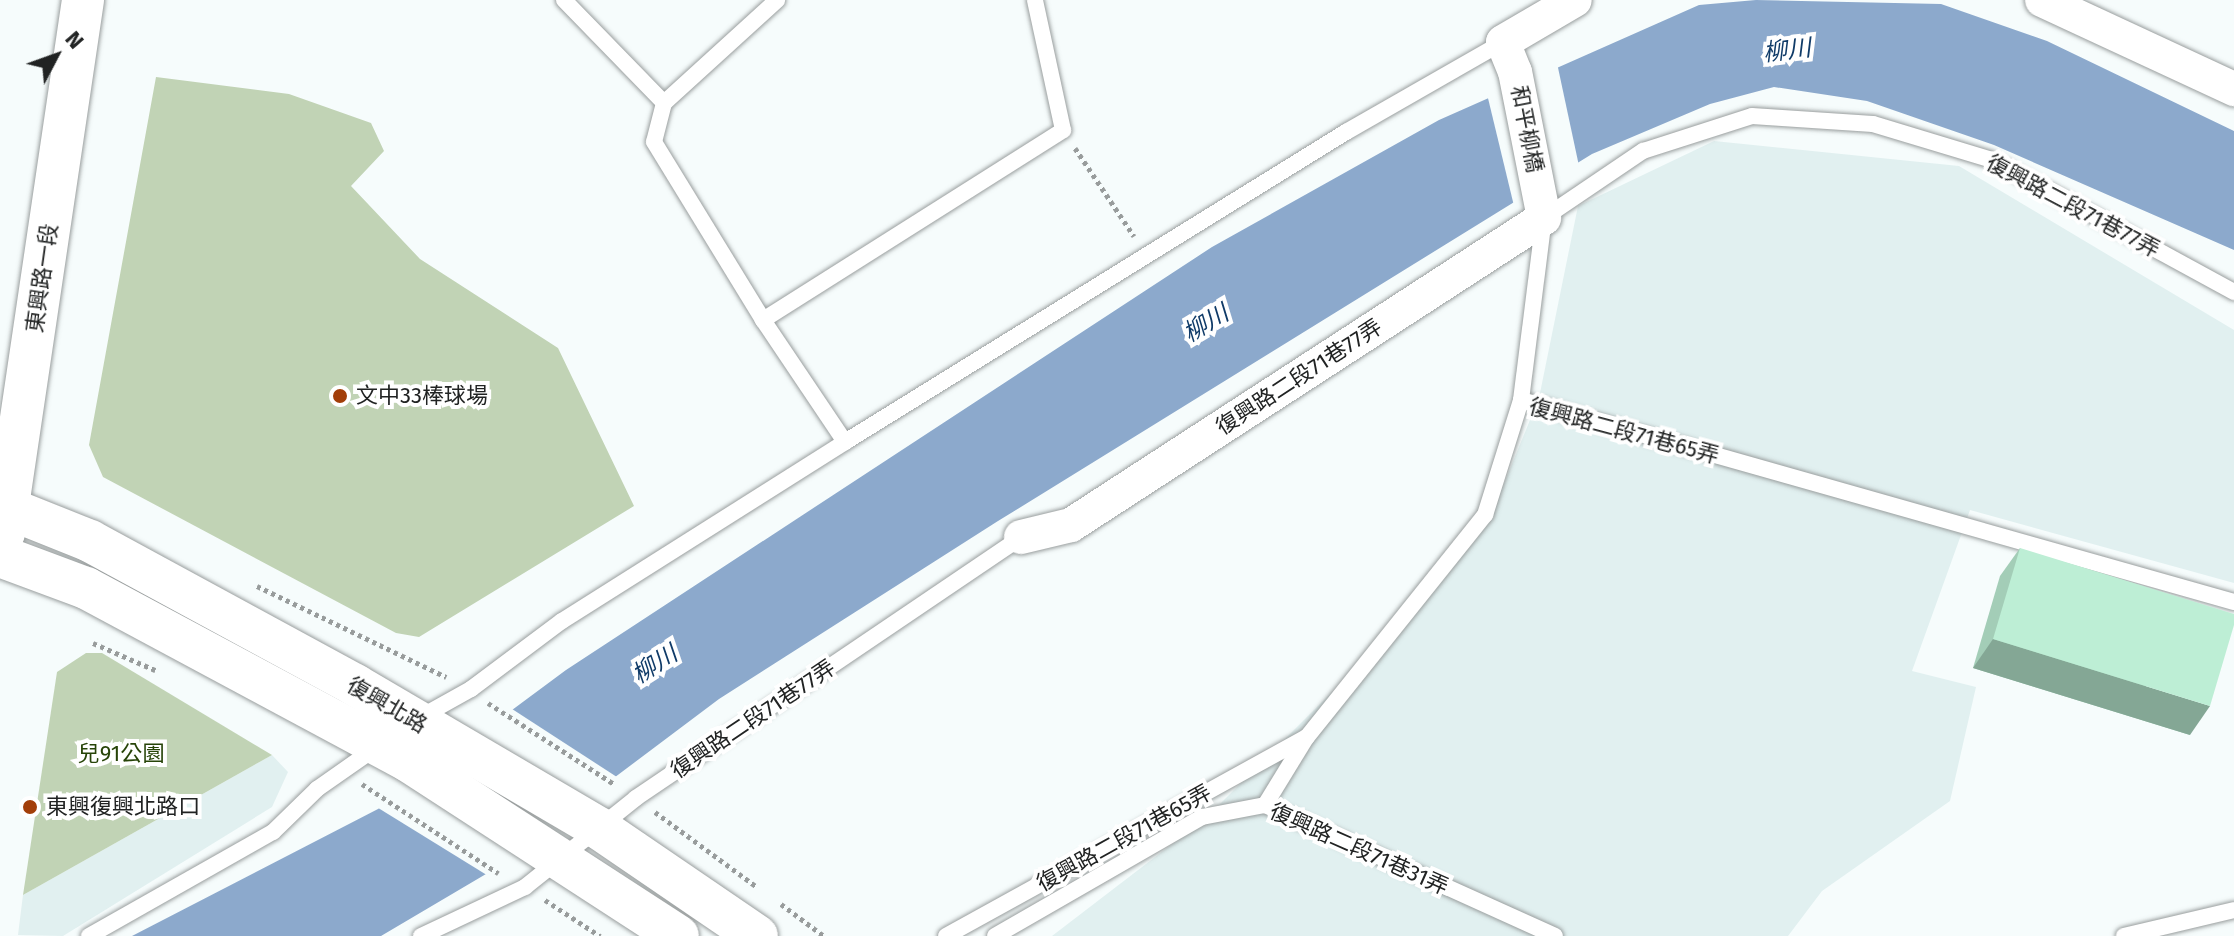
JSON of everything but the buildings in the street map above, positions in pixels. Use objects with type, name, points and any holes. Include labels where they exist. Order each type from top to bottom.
[{"type":"street","name":"東興路一段","points":[[0,556],[4,506],[83,0]]},
{"type":"street","points":[[1509,57],[1575,0]]},
{"type":"street","points":[[2042,0],[2234,89]]},
{"type":"street","name":"和平柳橋","points":[[1509,57],[1543,214]]},
{"type":"street","name":"復興路二段71巷77弄","points":[[1021,537],[1071,525],[1543,214]]},
{"type":"street","name":"復興北路","points":[[4,506],[90,541],[410,740],[558,854],[678,936]]},
{"type":"street","name":"復興北路","points":[[0,556],[86,588],[592,825],[766,918]]},
{"type":"lane","points":[[564,0],[664,103]]},
{"type":"lane","points":[[777,0],[664,103],[654,142],[763,320],[845,442]]},
{"type":"lane","points":[[763,320],[1063,130],[1035,0]]},
{"type":"lane","points":[[89,936],[273,832],[317,789],[410,740],[476,694],[562,621],[1146,255],[1509,57]]},
{"type":"lane","name":"復興路二段71巷77弄","points":[[1543,214],[1643,151],[1752,116],[1873,124],[1992,160],[2234,292]]},
{"type":"lane","points":[[1521,400],[1543,214]]},
{"type":"lane","name":"復興路二段71巷65弄","points":[[946,936],[1307,737],[1485,515],[1521,400],[2234,602]]},
{"type":"lane","name":"復興路二段71巷77弄","points":[[421,936],[519,885],[633,796],[1021,537]]},
{"type":"lane","points":[[1265,805],[1307,737]]},
{"type":"lane","name":"復興路二段71巷31弄","points":[[995,936],[1202,817],[1265,805],[1555,936]]},
{"type":"lane","points":[[2124,936],[2234,910]]},
{"type":"path","points":[[1063,130],[1146,255]]},
{"type":"path","points":[[248,581],[476,694],[633,796],[761,890]]},
{"type":"path","points":[[374,794],[600,936]]},
{"type":"path","points":[[766,918],[824,936]]},
{"type":"shaded area","points":[[1714,141],[1959,166],[2234,330],[2234,583],[1970,510],[1912,671],[1976,687],[1950,801],[1822,891],[1788,936],[1052,936],[1206,818],[1428,596],[1503,486],[1539,398],[1578,206]]},
{"type":"shaded area","points":[[272,755],[288,772],[272,807],[63,936],[18,935],[23,895]]},
{"type":"green space","name":"文中33棒球場","points":[[156,77],[289,94],[371,123],[384,151],[351,186],[420,259],[558,348],[634,506],[419,637],[396,633],[103,477],[89,445]]},
{"type":"green space","name":"兒91公園","points":[[86,653],[102,653],[272,755],[23,895],[57,672]]},
{"type":"water","name":"柳川","points":[[1756,0],[1941,4],[2047,41],[2234,131],[2234,250],[1994,145],[1867,101],[1774,87],[1710,104],[1592,154],[998,521],[719,699],[486,874],[381,936],[132,936],[378,809],[566,670],[1212,247],[1439,120],[1699,5]]},
{"type":"pier","points":[[1557,63],[1579,166],[1514,206],[1487,94]]},
{"type":"pier","points":[[509,707],[620,779],[490,877],[375,806]]},
{"type":"place","name":"文中33棒球場","points":[[340,396]]},
{"type":"place","name":"東興復興北路口","points":[[30,807]]}]
